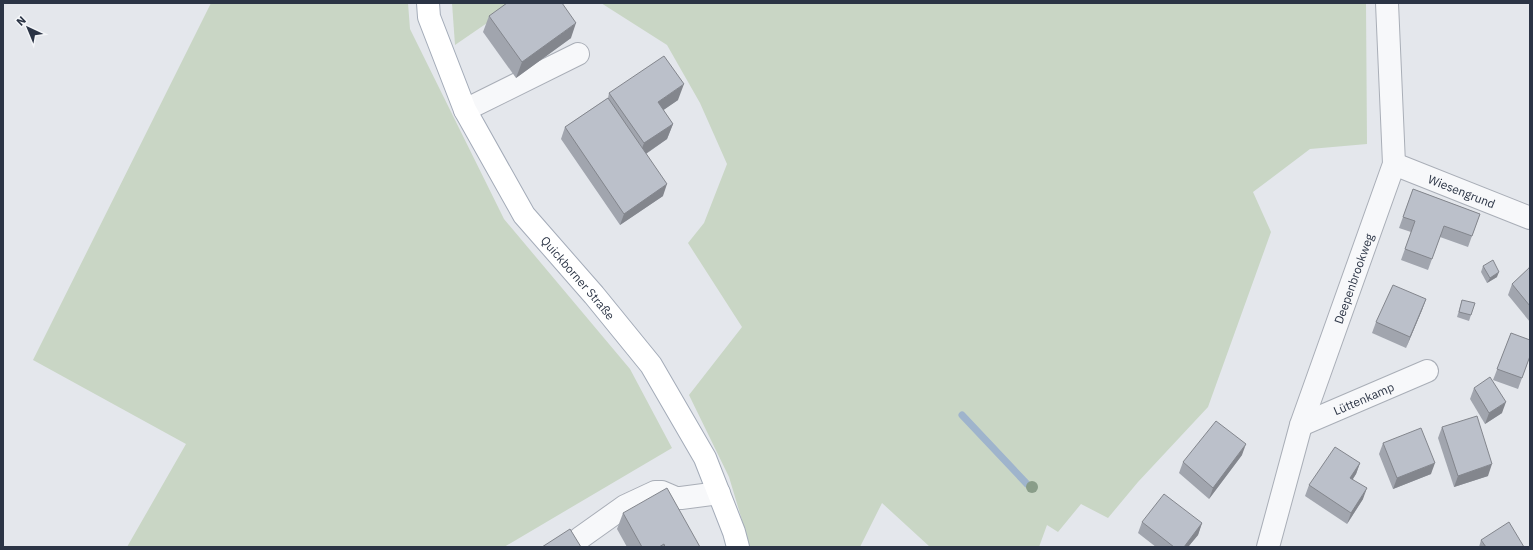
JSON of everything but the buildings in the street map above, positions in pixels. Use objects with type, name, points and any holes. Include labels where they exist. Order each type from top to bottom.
[{"type":"main road","name":"Quickborner Straße","points":[[428,3],[429,17],[465,110],[524,216],[594,295],[651,365],[705,458],[734,532],[738,547]]},
{"type":"street","name":"Deepenbrookweg","points":[[1268,547],[1301,425],[1394,164],[1387,3]]},
{"type":"street","points":[[465,110],[578,54]]},
{"type":"street","name":"Wiesengrund","points":[[1394,164],[1530,218]]},
{"type":"street","name":"Lüttenkamp","points":[[1301,425],[1427,371]]},
{"type":"street","points":[[580,538],[625,506],[655,492],[662,492],[676,498],[719,493]]},
{"type":"green space","points":[[211,3],[408,3],[410,29],[504,219],[630,369],[672,448],[504,547],[127,547],[186,444],[33,360]]},
{"type":"green space","points":[[452,3],[516,3],[455,45]]},
{"type":"green space","points":[[601,3],[1366,3],[1367,144],[1310,149],[1253,192],[1271,232],[1208,407],[1138,482],[1108,518],[1081,504],[1058,532],[1047,525],[1039,547],[930,547],[882,503],[860,547],[750,547],[729,477],[689,395],[742,327],[688,243],[704,223],[727,164],[700,103],[667,45]]},
{"type":"waterway","points":[[962,415],[1027,484]]}]
